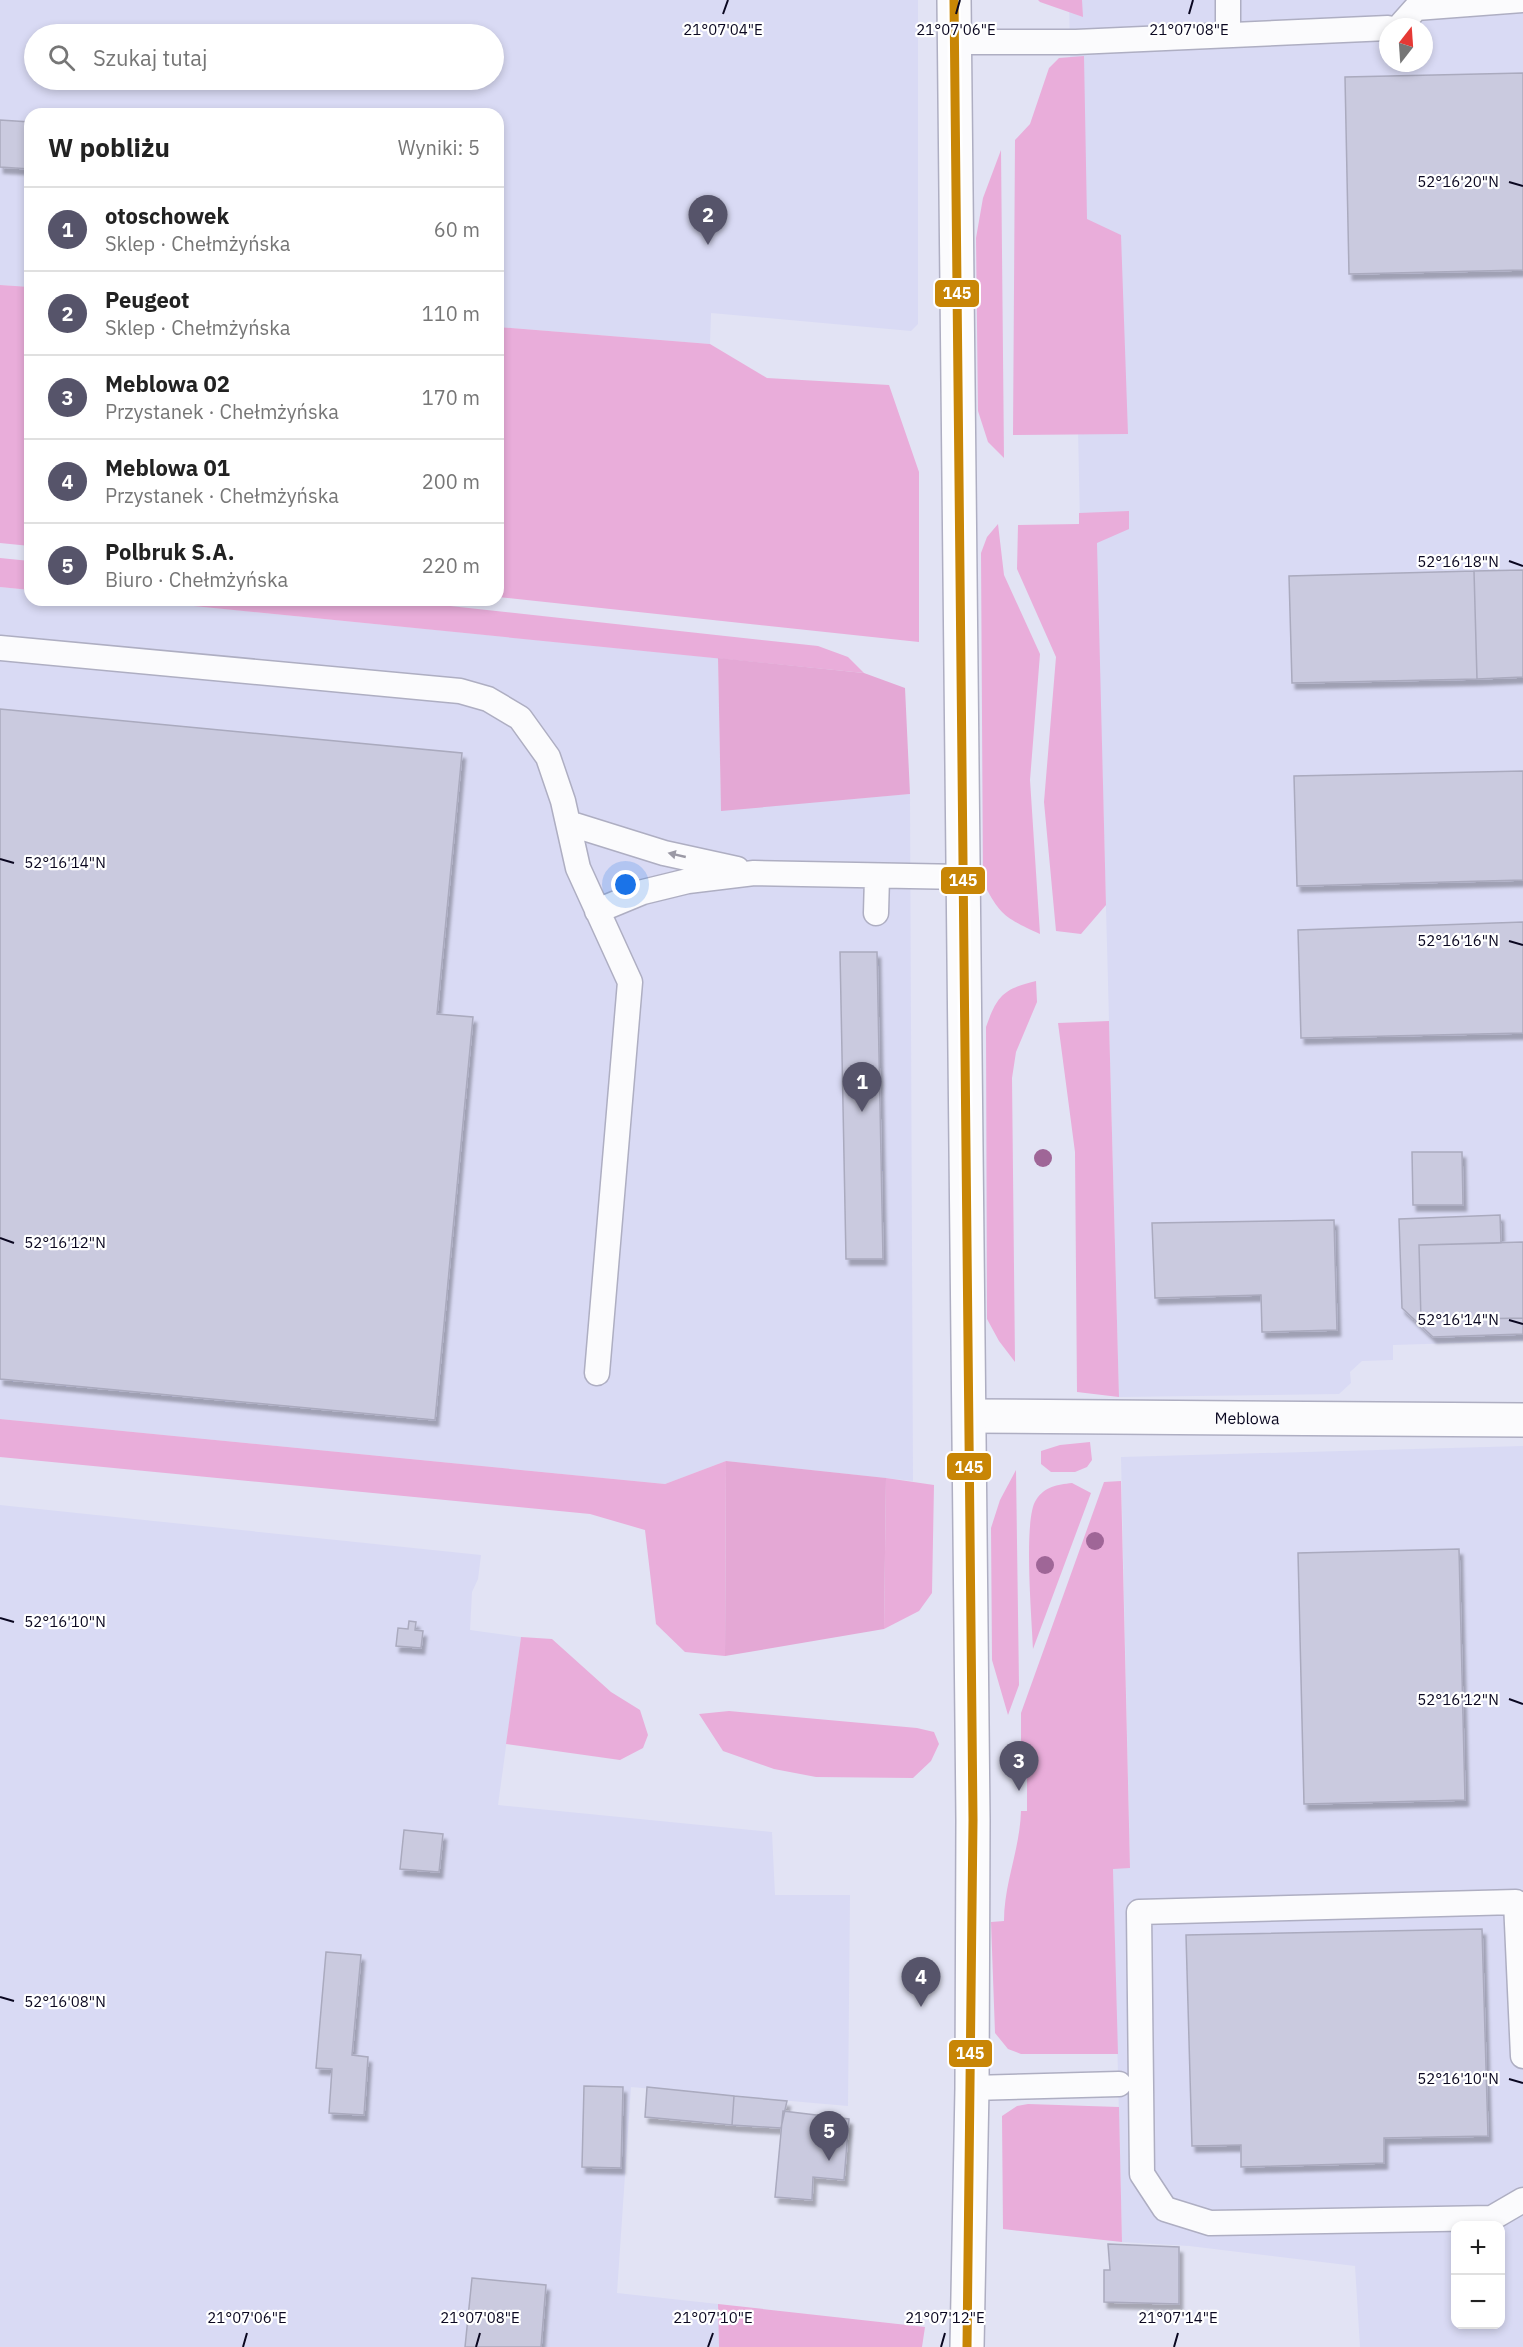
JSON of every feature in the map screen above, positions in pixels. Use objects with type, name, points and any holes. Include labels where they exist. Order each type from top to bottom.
[{"type":"street","points":[[954,0],[971,1416],[972,2088],[967,2347]]},
{"type":"street","name":"Meblowa","points":[[971,1416],[1523,1420]]},
{"type":"lane","points":[[1228,0],[1228,35]]},
{"type":"lane","points":[[1407,18],[1416,8],[1523,0]]},
{"type":"lane","points":[[955,42],[1076,42],[1379,28]]},
{"type":"lane","points":[[0,648],[460,691],[488,699],[520,718],[548,757],[564,801],[578,868],[630,982],[597,1373]]},
{"type":"lane","points":[[568,823],[614,838],[754,873]]},
{"type":"lane","points":[[597,911],[643,892],[688,881],[754,873],[964,877]]},
{"type":"lane","points":[[876,913],[877,877]]},
{"type":"lane","points":[[1523,2056],[1516,1902],[1139,1912],[1142,2174],[1165,2209],[1210,2223],[1492,2218],[1523,2200]]},
{"type":"lane","points":[[972,2088],[1119,2084]]},
{"type":"shaded area","points":[[0,0],[918,0],[918,324],[911,331],[711,313],[710,344],[504,327],[504,108],[24,108],[24,287],[0,285]]},
{"type":"shaded area","points":[[1038,0],[1082,0],[1083,17],[1040,2]]},
{"type":"shaded area","points":[[1069,0],[1523,0],[1523,1341],[1393,1345],[1393,1360],[1362,1361],[1350,1372],[1351,1383],[1339,1394],[1119,1397],[1102,757],[1080,524]]},
{"type":"shaded area","points":[[1084,56],[1087,219],[1121,235],[1128,434],[1013,435],[1015,140],[1030,124],[1049,68],[1059,58]]},
{"type":"shaded area","points":[[1001,150],[1004,458],[988,442],[978,411],[976,238],[983,198]]},
{"type":"shaded area","points":[[0,285],[24,287],[24,545],[0,543]]},
{"type":"shaded area","points":[[504,327],[710,344],[767,378],[889,385],[919,472],[919,642],[504,598]]},
{"type":"shaded area","points":[[1129,511],[1129,529],[1097,543],[1106,905],[1081,934],[1056,931],[1044,802],[1056,657],[1017,569],[1018,525],[1079,524],[1079,513]]},
{"type":"shaded area","points":[[998,524],[1004,575],[1040,654],[1030,780],[1040,934],[1005,915],[994,902],[983,882],[981,553],[987,537]]},
{"type":"shaded area","points":[[0,558],[24,560],[24,589],[0,587]]},
{"type":"shaded area","points":[[0,587],[24,589],[24,606],[194,606],[718,658],[721,810],[910,794],[913,1481],[726,1461],[665,1484],[0,1419]]},
{"type":"shaded area","points":[[194,606],[450,606],[818,646],[848,657],[864,673]]},
{"type":"shaded area","points":[[718,658],[864,673],[905,688],[910,794],[721,811]]},
{"type":"shaded area","points":[[1036,981],[1037,1002],[1016,1052],[1012,1078],[1015,1362],[999,1341],[987,1319],[986,1027],[994,1008],[1003,995],[1016,987]]},
{"type":"shaded area","points":[[1109,1021],[1119,1397],[1077,1392],[1075,1152],[1058,1023]]},
{"type":"shaded area","points":[[0,1419],[665,1484],[726,1461],[725,1656],[685,1652],[656,1624],[645,1530],[590,1514],[0,1457]]},
{"type":"shaded area","points":[[1090,1442],[1092,1460],[1087,1467],[1075,1472],[1051,1472],[1041,1464],[1041,1451],[1060,1445]]},
{"type":"shaded area","points":[[1523,1446],[1523,2347],[1360,2347],[1355,2266],[1189,2246],[1122,2242],[1113,1868],[1130,1867],[1121,1457]]},
{"type":"shaded area","points":[[726,1461],[886,1478],[884,1629],[725,1656]]},
{"type":"shaded area","points":[[1016,1470],[1019,1685],[1008,1715],[992,1660],[991,1528],[1000,1500]]},
{"type":"shaded area","points":[[886,1478],[934,1485],[932,1593],[919,1611],[884,1629]]},
{"type":"shaded area","points":[[1121,1481],[1130,1868],[1113,1869],[1118,2054],[1021,2054],[1008,2049],[995,2033],[991,1922],[1004,1921],[1021,1811],[1027,1811],[1027,1774],[1021,1773],[1021,1713],[1104,1482]]},
{"type":"shaded area","points":[[1072,1483],[1091,1493],[1033,1649],[1029,1548],[1032,1511],[1036,1500],[1047,1489]]},
{"type":"shaded area","points":[[0,1505],[481,1555],[478,1579],[472,1592],[470,1630],[521,1637],[498,1805],[772,1832],[775,1895],[850,1895],[848,2106],[631,2087],[617,2293],[718,2304],[719,2347],[0,2347]]},
{"type":"shaded area","points":[[521,1637],[552,1639],[611,1692],[640,1710],[648,1735],[643,1748],[620,1760],[506,1744]]},
{"type":"shaded area","points":[[729,1711],[917,1728],[934,1732],[939,1744],[931,1761],[913,1778],[816,1777],[774,1769],[723,1751],[699,1714]]},
{"type":"shaded area","points":[[1028,2104],[1119,2107],[1122,2242],[1003,2229],[1002,2116],[1017,2106]]},
{"type":"shaded area","points":[[718,2304],[925,2327],[922,2347],[719,2347]]},
{"type":"building","points":[[1523,73],[1523,270],[1349,274],[1345,77]]},
{"type":"building","points":[[0,120],[24,122],[24,169],[0,167]]},
{"type":"building","points":[[1523,570],[1523,677],[1477,679],[1474,571]]},
{"type":"building","points":[[1474,571],[1477,679],[1292,683],[1289,576]]},
{"type":"building","points":[[0,709],[462,753],[437,1014],[473,1017],[435,1420],[0,1379]]},
{"type":"building","points":[[1523,771],[1523,880],[1297,886],[1294,776]]},
{"type":"building","points":[[1523,922],[1523,1033],[1301,1038],[1298,930]]},
{"type":"building","points":[[840,952],[877,952],[883,1259],[846,1259]]},
{"type":"building","points":[[1412,1152],[1462,1152],[1463,1205],[1413,1205]]},
{"type":"building","points":[[1500,1215],[1501,1243],[1419,1245],[1421,1320],[1523,1318],[1523,1334],[1433,1337],[1402,1308],[1399,1219]]},
{"type":"building","points":[[1334,1220],[1337,1330],[1262,1332],[1261,1295],[1155,1298],[1152,1223]]},
{"type":"building","points":[[1523,1242],[1523,1318],[1421,1320],[1419,1245]]},
{"type":"building","points":[[1459,1549],[1465,1800],[1304,1804],[1298,1553]]},
{"type":"building","points":[[409,1621],[416,1622],[415,1630],[423,1631],[421,1648],[396,1646],[398,1628],[408,1629]]},
{"type":"building","points":[[404,1830],[443,1834],[439,1872],[400,1869]]},
{"type":"building","points":[[1482,1929],[1488,2136],[1384,2138],[1384,2163],[1241,2167],[1241,2145],[1192,2146],[1186,1935]]},
{"type":"building","points":[[326,1952],[361,1955],[352,2055],[368,2057],[364,2115],[329,2113],[332,2069],[316,2068]]},
{"type":"building","points":[[584,2086],[623,2087],[621,2168],[582,2167]]},
{"type":"building","points":[[647,2087],[734,2096],[732,2125],[645,2117]]},
{"type":"building","points":[[734,2096],[787,2101],[781,2128],[732,2125]]},
{"type":"building","points":[[783,2111],[849,2119],[844,2180],[813,2177],[812,2200],[775,2197]]},
{"type":"building","points":[[1108,2244],[1179,2247],[1179,2304],[1104,2302],[1104,2270],[1110,2270]]},
{"type":"building","points":[[472,2278],[546,2285],[541,2347],[465,2347]]},
{"type":"transit line","name":"145","points":[[954,0],[973,1820],[967,2347]]},
{"type":"place","name":"Peugeot","points":[[708,245]]},
{"type":"place","name":"otoschowek","points":[[862,1112]]},
{"type":"place","name":"Meblowa 02","points":[[1019,1791]]},
{"type":"place","name":"Meblowa 01","points":[[921,2007]]},
{"type":"place","name":"Polbruk S.A.","points":[[829,2161]]}]
